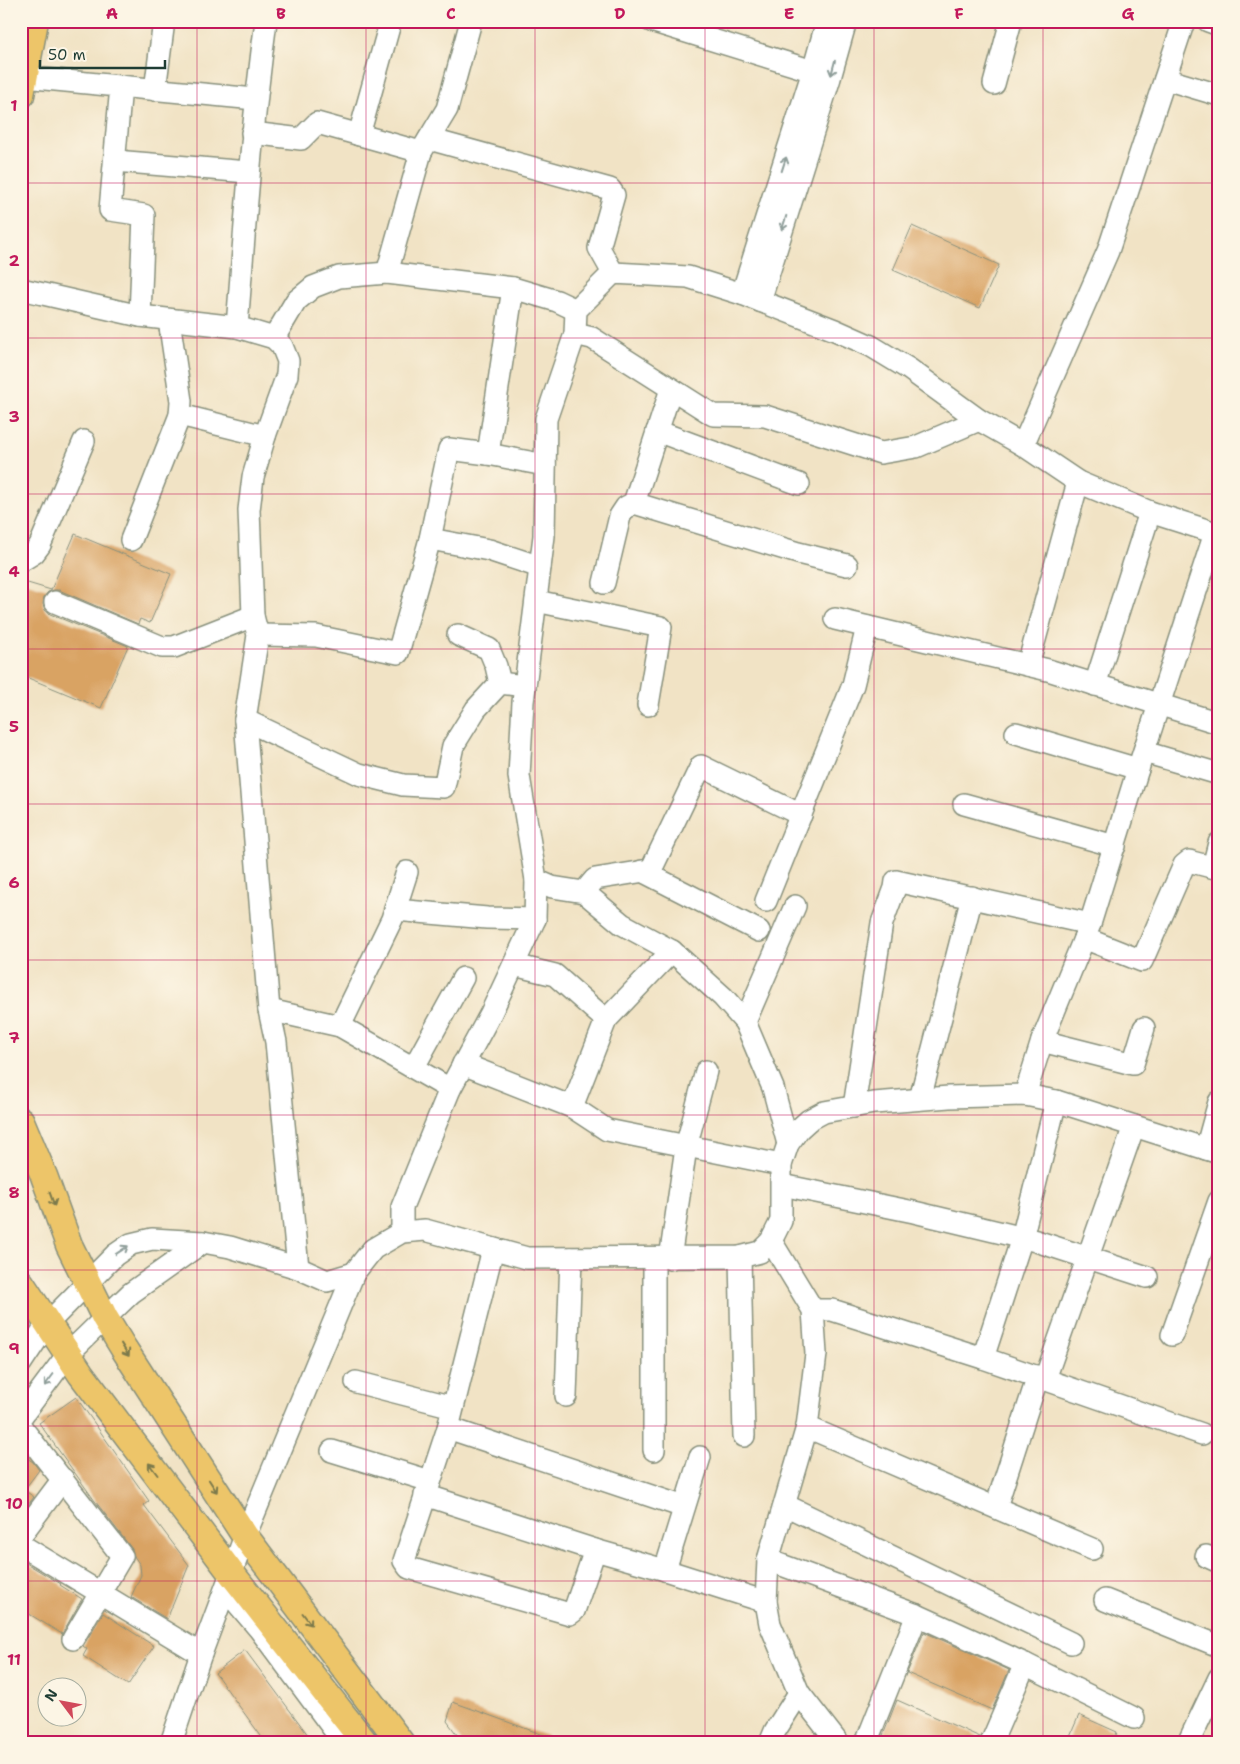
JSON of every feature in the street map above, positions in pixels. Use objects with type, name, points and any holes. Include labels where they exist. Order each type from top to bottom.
[{"type":"main road","points":[[23,86],[35,21]]},
{"type":"main road","points":[[22,1124],[29,1160],[86,1283],[105,1318],[245,1536],[401,1743]]},
{"type":"main road","points":[[21,1283],[47,1324],[229,1582],[365,1743]]},
{"type":"street","points":[[156,90],[164,21]]},
{"type":"street","points":[[238,327],[248,172],[255,100],[266,21]]},
{"type":"street","points":[[386,273],[425,146],[446,109],[472,21]]},
{"type":"street","points":[[751,298],[827,21]]},
{"type":"street","points":[[751,298],[830,78],[846,21]]},
{"type":"street","points":[[994,84],[1011,21]]},
{"type":"street","points":[[1023,444],[1108,251],[1184,21]]},
{"type":"street","points":[[1208,21],[1219,25]]},
{"type":"street","points":[[660,23],[813,71]]},
{"type":"street","points":[[359,135],[389,27]]},
{"type":"street","points":[[1165,79],[1219,95]]},
{"type":"street","points":[[23,86],[121,86],[255,100]]},
{"type":"street","points":[[121,86],[110,210],[144,215],[140,316]]},
{"type":"street","points":[[252,133],[301,139],[316,123],[359,135],[425,146],[610,190],[614,195],[599,248],[613,273]]},
{"type":"street","points":[[115,161],[248,172]]},
{"type":"street","points":[[274,338],[296,301],[313,287],[339,277],[386,273],[513,288],[557,301],[576,310]]},
{"type":"street","points":[[402,1232],[402,1207],[450,1089],[514,965],[535,919],[536,880],[519,776],[525,686],[544,536],[546,419],[575,334],[576,310],[613,273],[688,277],[751,298],[835,330],[871,346],[909,369],[979,420],[1023,444],[1078,482],[1150,512],[1217,533],[1158,706],[1087,931],[1042,1040],[1025,1094]]},
{"type":"street","points":[[488,454],[513,288]]},
{"type":"street","points":[[21,289],[140,316],[238,327],[274,338],[282,346],[288,361],[287,375],[253,476],[249,510],[255,625],[245,720],[269,1010],[276,1042],[298,1268]]},
{"type":"street","points":[[131,540],[180,415],[181,402],[169,320]]},
{"type":"street","points":[[575,334],[592,338],[714,415],[765,416],[881,453],[916,447],[979,420]]},
{"type":"street","points":[[634,503],[671,389]]},
{"type":"street","points":[[180,415],[265,436]]},
{"type":"street","points":[[657,431],[800,484]]},
{"type":"street","points":[[21,561],[34,553],[40,545],[84,441]]},
{"type":"street","points":[[55,602],[166,648],[255,625],[398,653],[430,539],[450,449],[545,465]]},
{"type":"street","points":[[1028,666],[1078,482]]},
{"type":"street","points":[[604,583],[620,516],[626,507],[634,503],[798,553],[848,565]]},
{"type":"street","points":[[1096,686],[1150,512]]},
{"type":"street","points":[[430,539],[489,550],[540,567]]},
{"type":"street","points":[[536,601],[660,627],[648,705]]},
{"type":"street","points":[[835,619],[1048,670],[1158,706],[1219,723]]},
{"type":"street","points":[[766,901],[853,685],[868,627]]},
{"type":"street","points":[[458,635],[489,650],[496,666],[500,683]]},
{"type":"street","points":[[245,720],[359,774],[403,785],[444,787],[453,746],[476,709],[500,683]]},
{"type":"street","points":[[500,683],[525,686]]},
{"type":"street","points":[[1016,733],[1141,761],[1219,774]]},
{"type":"street","points":[[584,892],[595,879],[651,870],[701,766],[801,815]]},
{"type":"street","points":[[964,804],[1115,846]]},
{"type":"street","points":[[854,1107],[882,923],[896,881],[972,897],[1087,931],[1142,961],[1184,865],[1187,862],[1192,862],[1216,868],[1219,843]]},
{"type":"street","points":[[340,1026],[395,910],[407,872]]},
{"type":"street","points":[[642,872],[759,931]]},
{"type":"street","points":[[536,880],[552,887],[584,892],[622,924],[672,951],[723,997],[745,1022],[773,1088],[788,1144]]},
{"type":"street","points":[[920,1099],[972,897]]},
{"type":"street","points":[[745,1022],[795,906]]},
{"type":"street","points":[[395,910],[487,918],[535,919]]},
{"type":"street","points":[[572,1107],[606,1020],[672,951]]},
{"type":"street","points":[[514,965],[555,975],[606,1020]]},
{"type":"street","points":[[414,1067],[463,978]]},
{"type":"street","points":[[269,1010],[340,1026],[450,1089]]},
{"type":"street","points":[[1042,1040],[1133,1064],[1144,1028]]},
{"type":"street","points":[[463,1064],[572,1107],[607,1130],[686,1147],[914,1212],[1022,1238],[1089,1257],[1147,1277]]},
{"type":"street","points":[[654,1450],[662,1259],[686,1147],[706,1071]]},
{"type":"street","points":[[171,1743],[201,1654],[245,1536],[354,1273],[373,1249],[402,1232],[424,1230],[527,1258],[740,1258],[760,1252],[772,1241],[781,1221],[782,1175],[788,1144],[799,1129],[824,1112],[874,1103],[949,1097],[1025,1094],[1056,1101],[1213,1151],[1219,1102]]},
{"type":"street","points":[[983,1358],[1022,1238],[1056,1101]]},
{"type":"street","points":[[996,1507],[1042,1378],[1089,1257],[1134,1126]]},
{"type":"street","points":[[1172,1335],[1219,1201]]},
{"type":"street","points":[[21,1363],[47,1324],[115,1255],[131,1244],[152,1239],[203,1242],[230,1247],[298,1268],[327,1281],[354,1273]]},
{"type":"street","points":[[772,1241],[813,1310],[816,1354],[807,1427],[768,1560],[766,1602],[770,1624],[799,1693],[838,1743]]},
{"type":"street","points":[[21,1417],[68,1354],[131,1293],[203,1242]]},
{"type":"street","points":[[493,1249],[448,1428],[404,1561],[409,1568],[570,1614],[574,1611],[596,1550]]},
{"type":"street","points":[[566,1396],[571,1258]]},
{"type":"street","points":[[740,1258],[744,1436]]},
{"type":"street","points":[[813,1310],[832,1310],[983,1358],[1202,1434]]},
{"type":"street","points":[[356,1382],[453,1407]]},
{"type":"street","points":[[21,1427],[122,1556],[73,1639]]},
{"type":"street","points":[[807,1427],[1092,1548]]},
{"type":"street","points":[[448,1428],[684,1507]]},
{"type":"street","points":[[332,1451],[596,1550],[766,1602]]},
{"type":"street","points":[[665,1570],[700,1457]]},
{"type":"street","points":[[21,1536],[63,1479]]},
{"type":"street","points":[[784,1505],[1071,1643]]},
{"type":"street","points":[[21,1545],[201,1654]]},
{"type":"street","points":[[768,1560],[917,1615],[1026,1664],[1134,1718]]},
{"type":"street","points":[[229,1582],[260,1630],[344,1743]]},
{"type":"street","points":[[1105,1600],[1219,1646]]},
{"type":"street","points":[[866,1743],[917,1615]]},
{"type":"street","points":[[991,1743],[1026,1664]]},
{"type":"street","points":[[1188,1743],[1219,1678]]},
{"type":"street","points":[[770,1743],[775,1731],[799,1693]]},
{"type":"building","points":[[912,226],[999,265],[980,308],[893,270]]},
{"type":"building","points":[[75,534],[171,574],[150,623],[140,619],[138,624],[59,590],[48,592],[44,597],[43,604],[45,610],[50,614],[128,646],[101,708],[21,675],[21,581],[51,590]]},
{"type":"building","points":[[76,1397],[149,1501],[144,1505],[189,1565],[167,1619],[131,1597],[141,1575],[140,1565],[132,1549],[39,1423]]},
{"type":"building","points":[[21,1454],[33,1462],[39,1470],[24,1490],[34,1497],[21,1514]]},
{"type":"building","points":[[21,1560],[82,1599],[62,1634],[21,1609]]},
{"type":"building","points":[[103,1613],[154,1646],[128,1685],[83,1656],[87,1649],[83,1646]]},
{"type":"building","points":[[924,1632],[1009,1670],[992,1710],[907,1673]]},
{"type":"building","points":[[245,1650],[314,1743],[266,1743],[215,1673]]},
{"type":"building","points":[[897,1700],[980,1737],[979,1743],[880,1743]]},
{"type":"building","points":[[453,1702],[560,1741],[560,1743],[463,1743],[447,1721]]},
{"type":"building","points":[[1079,1715],[1117,1732],[1113,1743],[1067,1743]]}]
